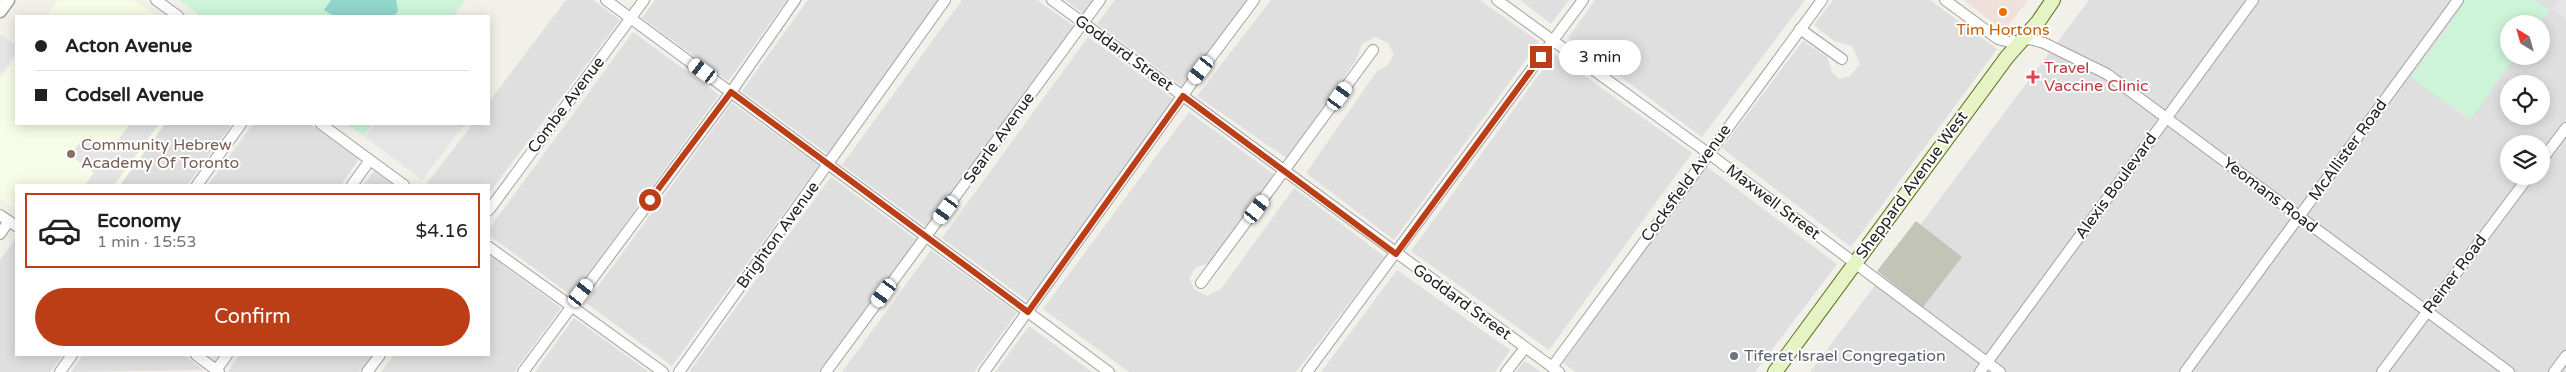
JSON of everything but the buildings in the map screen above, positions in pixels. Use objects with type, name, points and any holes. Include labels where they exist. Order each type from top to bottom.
[{"type":"main road","name":"Sheppard Avenue West","points":[[1775,372],[2007,57],[2053,0]]},
{"type":"street","points":[[0,11],[8,0]]},
{"type":"street","points":[[156,0],[177,15]]},
{"type":"street","points":[[606,0],[925,238],[1109,372]]},
{"type":"street","name":"Combe Avenue","points":[[490,209],[644,0]]},
{"type":"street","points":[[522,372],[731,92],[795,0]]},
{"type":"street","name":"Brighton Avenue","points":[[679,372],[945,0]]},
{"type":"street","name":"Goddard Street","points":[[1052,0],[1396,254],[1556,369]]},
{"type":"street","name":"Searle Avenue","points":[[826,372],[1100,0]]},
{"type":"street","points":[[984,372],[1254,0]]},
{"type":"street","name":"Maxwell Street","points":[[1497,0],[1552,42],[1708,153],[2000,372]]},
{"type":"street","points":[[1307,372],[1583,0]]},
{"type":"street","name":"Cocksfield Avenue","points":[[1556,369],[1708,153],[1822,0]]},
{"type":"street","name":"Yeomans Road","points":[[1945,0],[1998,39],[2009,42],[2030,39],[2044,42],[2107,74],[2508,372]]},
{"type":"street","name":"Alexis Boulevard","points":[[1980,372],[2253,0]]},
{"type":"street","name":"McAllister Road","points":[[2185,372],[2458,0]]},
{"type":"street","points":[[1800,28],[1842,59]]},
{"type":"street","points":[[1200,283],[1286,171],[1373,50]]},
{"type":"street","points":[[198,184],[240,125]]},
{"type":"street","points":[[322,125],[403,184]]},
{"type":"street","points":[[2550,148],[2566,128]]},
{"type":"street","points":[[353,184],[370,160]]},
{"type":"street","name":"Reiner Road","points":[[2382,372],[2522,185]]},
{"type":"street","points":[[0,234],[8,221]]},
{"type":"street","points":[[490,248],[663,372]]},
{"type":"street","points":[[1506,372],[1525,348]]},
{"type":"street","points":[[60,372],[71,356]]},
{"type":"street","points":[[197,356],[217,371],[226,356]]},
{"type":"street","points":[[367,372],[379,356]]},
{"type":"street","points":[[2554,372],[2566,356]]},
{"type":"shaded area","points":[[58,0],[133,0],[155,15],[47,15]]},
{"type":"shaded area","points":[[331,0],[396,0],[398,11],[395,15],[332,15],[324,10]]},
{"type":"shaded area","points":[[566,0],[593,0],[620,20],[490,192],[490,184],[427,183],[472,125],[490,125],[490,101]]},
{"type":"shaded area","points":[[655,0],[787,0],[728,81],[642,18]]},
{"type":"shaded area","points":[[808,0],[940,0],[828,154],[742,91]]},
{"type":"shaded area","points":[[962,0],[1037,0],[1075,27],[928,228],[842,165]]},
{"type":"shaded area","points":[[1065,0],[1094,0],[1084,14]]},
{"type":"shaded area","points":[[1115,0],[1247,0],[1183,87],[1097,24]]},
{"type":"shaded area","points":[[1271,0],[1480,0],[1539,42],[1394,240],[1306,173],[1377,71],[1387,66],[1394,55],[1388,43],[1375,37],[1362,44],[1356,60],[1288,159],[1197,96]]},
{"type":"shaded area","points":[[1520,0],[1569,0],[1551,24]]},
{"type":"shaded area","points":[[1595,0],[1805,0],[1702,137],[1568,38]]},
{"type":"shaded area","points":[[1833,0],[1930,0],[1997,49],[1851,247],[1722,148],[1803,41],[1827,57],[1832,72],[1839,79],[1850,76],[1860,64],[1852,46],[1834,41],[1814,25]]},
{"type":"shaded area","points":[[1963,0],[2028,0],[2004,31]]},
{"type":"shaded area","points":[[2089,0],[2566,0],[2566,372],[1810,372]]},
{"type":"shaded area","points":[[2559,0],[2566,0],[2566,19],[2552,9]]},
{"type":"shaded area","points":[[633,32],[719,95],[572,296],[490,236],[490,228]]},
{"type":"shaded area","points":[[0,34],[15,45],[15,54],[0,75]]},
{"type":"shaded area","points":[[1088,37],[1175,100],[1028,301],[942,238]]},
{"type":"shaded area","points":[[1554,54],[1692,153],[1549,350],[1411,251]]},
{"type":"shaded area","name":"Community Hebrew Academy Of Toronto","points":[[15,58],[15,125],[164,125],[121,184],[15,184],[15,210],[0,199],[0,79]]},
{"type":"shaded area","points":[[732,103],[819,165],[672,366],[586,303]]},
{"type":"shaded area","points":[[1189,112],[1276,176],[1208,264],[1196,267],[1189,278],[1194,289],[1207,296],[1221,289],[1294,188],[1385,257],[1296,372],[1129,372],[1043,309]]},
{"type":"shaded area","points":[[129,125],[158,125],[115,184],[86,184],[94,173],[70,155],[85,136],[108,153]]},
{"type":"shaded area","points":[[164,125],[231,125],[188,184],[121,184]]},
{"type":"shaded area","points":[[252,125],[311,125],[359,159],[342,184],[209,184]]},
{"type":"shaded area","points":[[374,125],[464,125],[422,180],[365,137]]},
{"type":"shaded area","points":[[1706,166],[1837,264],[1755,372],[1576,372],[1563,363]]},
{"type":"shaded area","points":[[374,171],[393,184],[365,184]]},
{"type":"shaded area","points":[[831,177],[917,240],[821,372],[689,372]]},
{"type":"shaded area","points":[[1916,221],[1962,257],[1923,307],[1877,271]]},
{"type":"shaded area","points":[[15,239],[15,356],[62,356],[50,372],[0,372],[0,260]]},
{"type":"shaded area","points":[[931,250],[1017,313],[974,372],[842,372]]},
{"type":"shaded area","points":[[490,256],[561,308],[514,372],[381,372],[393,356],[490,356]]},
{"type":"shaded area","points":[[1397,270],[1510,350],[1495,372],[1321,372]]},
{"type":"shaded area","points":[[574,318],[649,372],[535,372]]},
{"type":"shaded area","points":[[1029,326],[1092,372],[995,372]]},
{"type":"shaded area","points":[[82,356],[184,356],[204,370],[71,372]]},
{"type":"shaded area","points":[[238,356],[371,356],[359,372],[228,372]]},
{"type":"shaded area","points":[[1525,361],[1541,372],[1515,372]]},
{"type":"green space","points":[[179,0],[465,0],[454,15],[200,15]]},
{"type":"green space","points":[[2467,0],[2535,0],[2549,10],[2546,15],[2500,15],[2500,65],[2510,65],[2502,75],[2500,75],[2500,78],[2470,120],[2411,77]]},
{"type":"green space","points":[[348,125],[372,125],[364,136]]},
{"type":"place","name":"Tim Hortons","points":[[2003,12]]},
{"type":"place","name":"Travel Vaccine Clinic","points":[[2033,77]]},
{"type":"place","name":"Community Hebrew Academy Of Toronto","points":[[71,154]]},
{"type":"place","name":"Tiferet Israel Congregation","points":[[1734,356]]},
{"type":"route","points":[[650,200],[731,92],[897,215],[925,238],[1028,312],[1183,96],[1396,254],[1541,57]]}]
